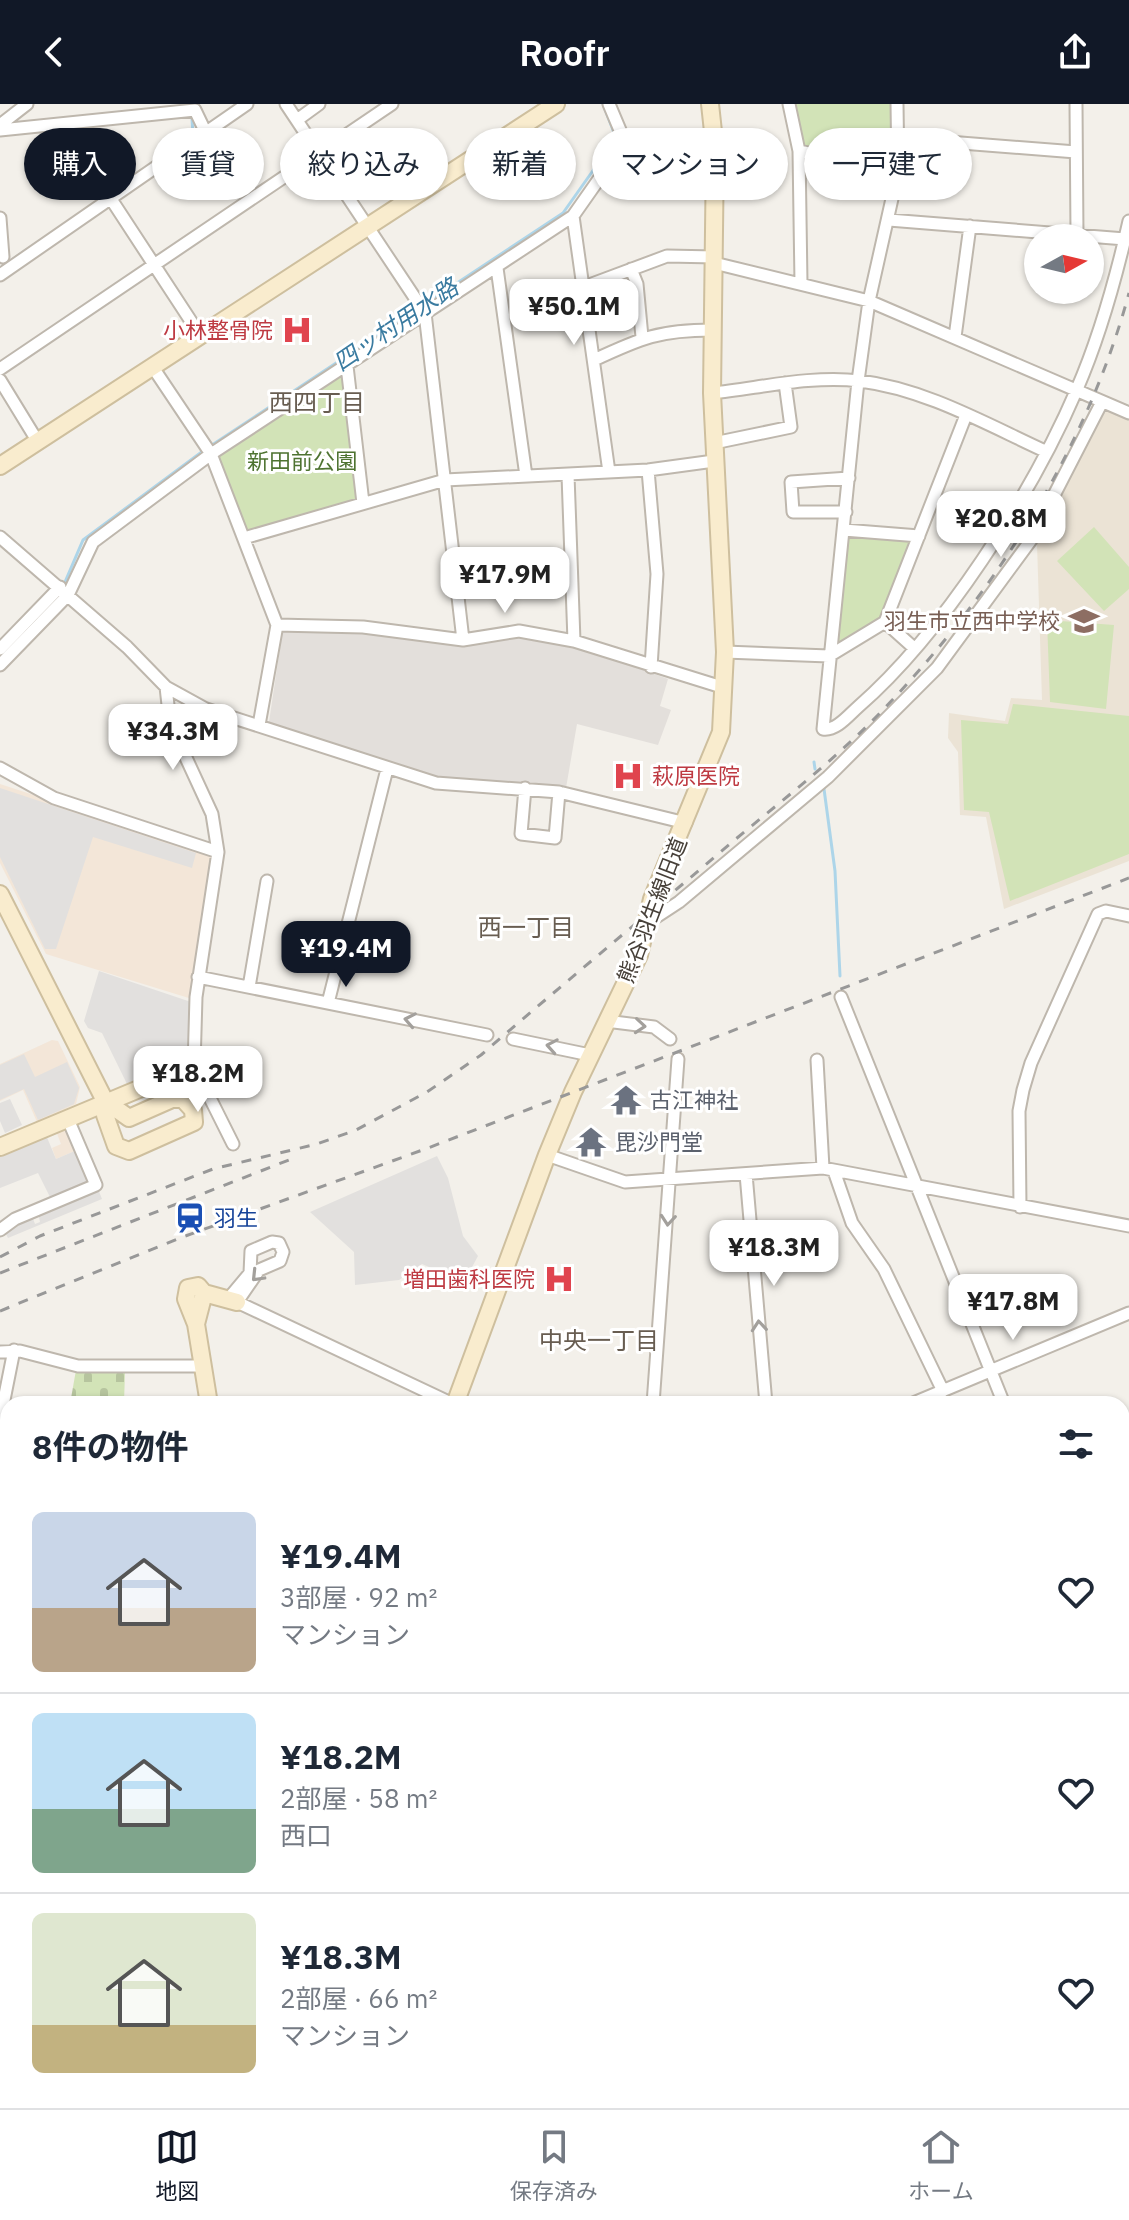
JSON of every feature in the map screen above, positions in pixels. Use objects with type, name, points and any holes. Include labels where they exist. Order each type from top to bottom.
[{"type":"street","points":[[0,128],[27,104]]},
{"type":"street","points":[[213,128],[247,104]]},
{"type":"street","points":[[286,104],[302,128]]},
{"type":"street","points":[[297,120],[319,104]]},
{"type":"street","points":[[357,128],[392,104]]},
{"type":"street","points":[[0,466],[556,104]]},
{"type":"street","points":[[0,665],[64,591],[93,542],[211,454],[573,216],[625,142],[609,104]]},
{"type":"street","name":"熊谷羽生線旧道","points":[[457,1396],[547,1155],[590,1055],[639,955],[656,889],[686,823],[721,732],[725,652],[712,393],[715,150],[710,104]]},
{"type":"street","points":[[789,104],[799,151],[801,283]]},
{"type":"street","points":[[897,104],[898,128]]},
{"type":"street","points":[[1076,104],[1077,224]]},
{"type":"street","points":[[0,128],[195,110],[204,128]]},
{"type":"street","points":[[972,144],[1076,152]]},
{"type":"street","points":[[799,151],[804,152]]},
{"type":"street","points":[[0,369],[280,180]]},
{"type":"street","points":[[0,275],[110,200]]},
{"type":"street","points":[[112,200],[200,335]]},
{"type":"street","points":[[350,200],[425,313],[463,640]]},
{"type":"street","points":[[893,200],[869,301],[858,381],[823,723],[823,729],[828,730],[874,693],[914,648],[1010,514],[1077,390],[1129,221]]},
{"type":"street","points":[[573,216],[609,472]]},
{"type":"street","points":[[0,218],[3,257]]},
{"type":"street","points":[[889,220],[1024,230]]},
{"type":"street","points":[[955,337],[970,226]]},
{"type":"street","points":[[1104,237],[1125,239]]},
{"type":"street","points":[[584,287],[667,256],[714,260],[869,301],[1129,413]]},
{"type":"street","points":[[497,268],[526,476]]},
{"type":"street","points":[[631,269],[637,284],[642,337]]},
{"type":"street","points":[[594,360],[642,337],[670,330],[712,330]]},
{"type":"street","points":[[152,366],[211,454],[277,625],[259,725]]},
{"type":"street","points":[[347,366],[363,503]]},
{"type":"street","points":[[0,380],[38,442]]},
{"type":"street","points":[[712,393],[785,383],[858,381],[915,393],[1045,451]]},
{"type":"street","points":[[714,443],[791,427],[785,383]]},
{"type":"street","points":[[647,923],[679,902],[828,777],[937,668],[1031,540],[1102,402]]},
{"type":"street","points":[[725,652],[829,656],[885,622],[966,415]]},
{"type":"street","points":[[244,538],[445,480],[648,470],[714,461]]},
{"type":"street","points":[[648,470],[657,574],[651,667]]},
{"type":"street","points":[[568,475],[574,641]]},
{"type":"street","points":[[846,512],[793,512],[791,482],[849,478]]},
{"type":"street","points":[[844,530],[919,536]]},
{"type":"street","points":[[0,537],[64,591],[166,687],[206,709],[436,783],[559,792],[686,823]]},
{"type":"street","points":[[0,649],[64,591]]},
{"type":"street","points":[[885,622],[914,648]]},
{"type":"street","points":[[277,625],[363,627],[463,640],[519,631],[574,641],[725,688]]},
{"type":"street","points":[[166,687],[170,723],[212,814],[218,852],[198,977],[194,1066],[233,1144]]},
{"type":"street","points":[[0,768],[54,798],[218,852]]},
{"type":"street","points":[[328,1003],[387,769]]},
{"type":"street","points":[[525,788],[521,834],[555,838],[559,792]]},
{"type":"street","points":[[249,987],[267,881]]},
{"type":"street","points":[[0,894],[105,1101],[105,1115],[113,1140],[123,1151],[194,1122],[193,1110],[183,1099],[172,1099],[129,1118],[105,1101]]},
{"type":"street","points":[[1020,1207],[1019,1111],[1031,1063],[1098,914],[1106,911],[1129,916]]},
{"type":"street","points":[[198,977],[487,1035]]},
{"type":"street","points":[[841,997],[1000,1396]]},
{"type":"street","points":[[606,1021],[654,1027],[670,1039]]},
{"type":"street","points":[[513,1039],[590,1055]]},
{"type":"street","points":[[654,1396],[678,1059]]},
{"type":"street","points":[[817,1060],[829,1170],[852,1223],[884,1269],[943,1391]]},
{"type":"street","points":[[0,1147],[194,1066]]},
{"type":"street","points":[[0,1230],[15,1219],[96,1185],[67,1117]]},
{"type":"street","points":[[547,1155],[625,1182],[829,1170],[1129,1226]]},
{"type":"street","points":[[746,1174],[765,1396]]},
{"type":"street","points":[[272,1242],[279,1243],[283,1252],[280,1261],[259,1270],[233,1300],[250,1273],[251,1251],[272,1242]]},
{"type":"street","points":[[208,1396],[196,1324],[185,1294],[195,1286],[204,1293],[233,1300],[437,1396]]},
{"type":"street","points":[[934,1396],[1129,1313]]},
{"type":"street","points":[[0,1352],[14,1350],[78,1366],[202,1366]]},
{"type":"street","points":[[5,1396],[14,1350]]},
{"type":"shaded area","name":"羽生市立西中学校","points":[[1110,411],[1129,418],[1129,861],[1004,909],[986,817],[960,815],[958,752],[948,738],[949,713],[1005,721],[1011,698],[1042,700],[1037,544],[1100,414]]},
{"type":"shaded area","points":[[283,628],[363,630],[463,642],[519,634],[574,644],[668,679],[660,706],[671,710],[658,745],[577,724],[566,788],[440,777],[361,755],[269,722]]},
{"type":"shaded area","points":[[0,784],[214,854],[192,999],[46,954],[0,863]]},
{"type":"shaded area","points":[[0,788],[196,853],[192,868],[93,837],[56,949],[45,949],[0,857]]},
{"type":"shaded area","points":[[99,971],[191,1002],[187,1050],[179,1064],[127,1084],[102,1033],[88,1028],[84,1021]]},
{"type":"shaded area","points":[[52,1040],[58,1041],[80,1087],[76,1104],[37,1122],[23,1090],[0,1101],[0,1064]]},
{"type":"shaded area","points":[[24,1054],[35,1077],[67,1062],[79,1088],[74,1104],[38,1120],[24,1089],[0,1100],[0,1065]]},
{"type":"shaded area","points":[[10,1099],[22,1125],[5,1133],[0,1121],[0,1103]]},
{"type":"shaded area","points":[[62,1128],[68,1130],[77,1150],[56,1159],[52,1148],[61,1144],[56,1131]]},
{"type":"shaded area","points":[[46,1135],[56,1159],[77,1150],[89,1178],[87,1185],[51,1199],[38,1173],[0,1188],[0,1155]]},
{"type":"shaded area","points":[[437,1156],[448,1178],[463,1236],[478,1256],[464,1282],[422,1264],[399,1280],[355,1285],[354,1252],[310,1212]]},
{"type":"shaded area","points":[[98,1189],[102,1199],[8,1238],[4,1230],[32,1216],[35,1224],[40,1222],[38,1213]]},
{"type":"green space","points":[[793,104],[891,104],[892,128],[804,128],[802,148]]},
{"type":"green space","name":"新田前公園","points":[[347,366],[363,503],[244,538],[211,454]]},
{"type":"green space","points":[[1094,527],[1129,567],[1129,589],[1104,611],[1057,561]]},
{"type":"green space","points":[[848,535],[913,539],[881,620],[834,648]]},
{"type":"green space","points":[[1047,620],[1114,625],[1106,709],[1050,702]]},
{"type":"green space","points":[[1013,704],[1129,716],[1129,854],[1010,901],[989,812],[964,810],[961,720],[1008,724]]},
{"type":"green space","points":[[76,1370],[125,1371],[124,1396],[71,1396]]},
{"type":"waterway","name":"四ッ村用水路","points":[[209,447],[563,213],[616,138],[603,104]]},
{"type":"waterway","points":[[192,119],[193,128]]},
{"type":"waterway","points":[[0,268],[41,240]]},
{"type":"waterway","name":"四ッ村用水路","points":[[65,582],[83,540],[203,451]]},
{"type":"waterway","points":[[814,762],[815,769]]},
{"type":"waterway","points":[[824,789],[835,871],[840,976]]},
{"type":"railway","points":[[0,1257],[40,1236],[213,1169],[317,1144],[356,1130],[427,1092],[481,1055],[806,781],[860,733],[919,671],[995,573],[1030,520],[1088,410],[1111,352],[1129,293]]},
{"type":"railway","points":[[0,1311],[180,1238],[428,1148],[1129,878]]},
{"type":"railway","points":[[0,1273],[294,1158]]},
{"type":"place","name":"小林整骨院","points":[[297,330]]},
{"type":"place","name":"羽生市立西中学校","points":[[1084,621]]},
{"type":"place","name":"萩原医院","points":[[628,776]]},
{"type":"place","name":"古江神社","points":[[626,1100]]},
{"type":"place","name":"毘沙門堂","points":[[591,1142]]},
{"type":"place","name":"羽生","points":[[190,1218]]},
{"type":"place","name":"増田歯科医院","points":[[559,1279]]},
{"type":"district","name":"西四丁目","points":[[317,403]]},
{"type":"district","name":"西一丁目","points":[[526,928]]},
{"type":"district","name":"中央一丁目","points":[[599,1341]]}]
